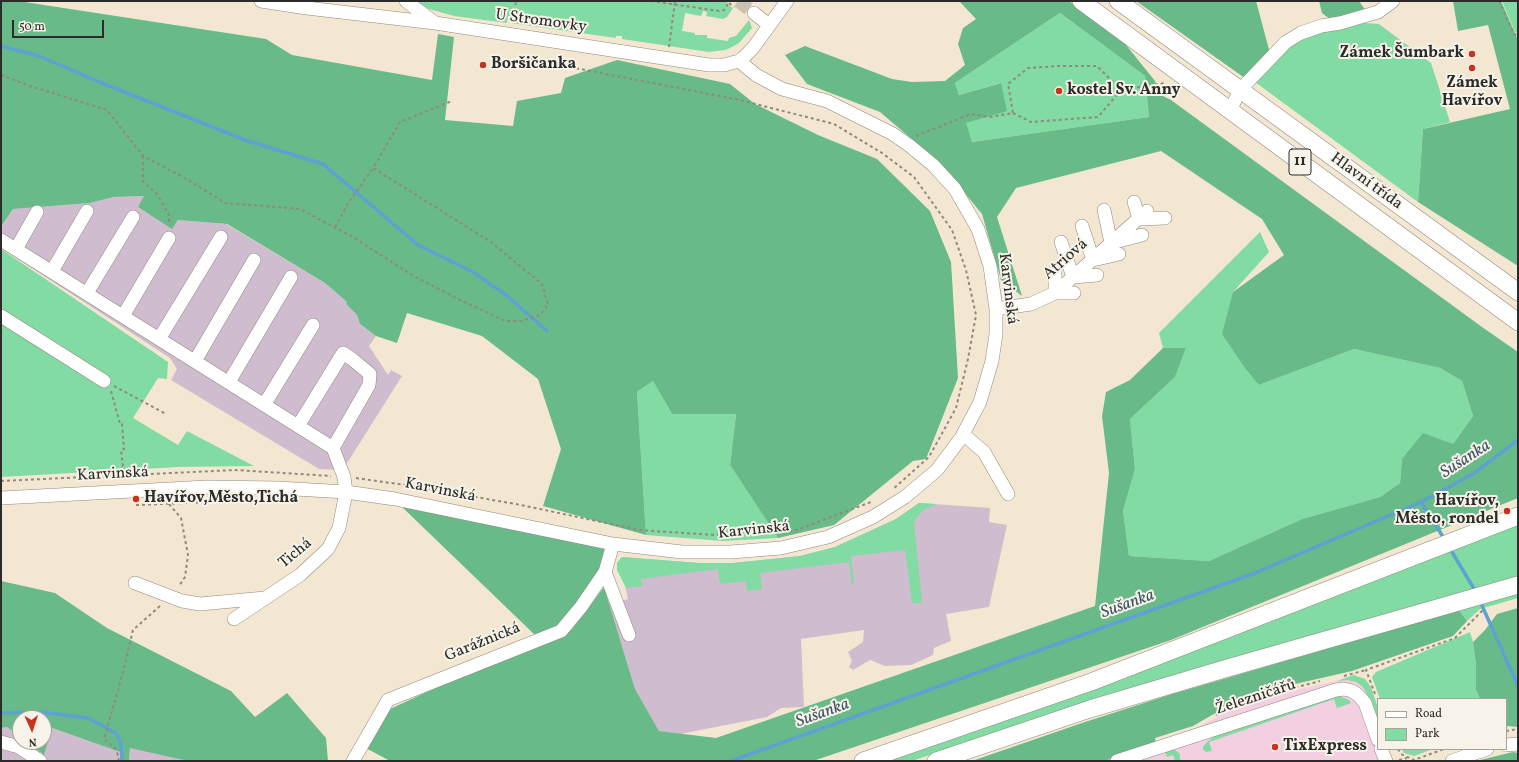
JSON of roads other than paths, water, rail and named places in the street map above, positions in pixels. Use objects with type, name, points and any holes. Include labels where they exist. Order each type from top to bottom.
[{"type":"main road","name":"11","points":[[1081,1],[1518,322]]},
{"type":"main road","name":"Hlavní třída","points":[[1118,1],[1518,292]]},
{"type":"main road","points":[[863,761],[1091,682],[1518,516]]},
{"type":"main road","points":[[936,761],[1119,700],[1236,665],[1518,585]]},
{"type":"street","name":"U Stromovky","points":[[261,1],[310,5],[709,65],[724,65],[739,61]]},
{"type":"street","points":[[406,1],[435,23]]},
{"type":"street","points":[[739,61],[752,48],[787,1]]},
{"type":"street","points":[[1230,111],[1240,90],[1286,42],[1296,36],[1321,26],[1340,23],[1373,13],[1393,1]]},
{"type":"street","points":[[754,13],[769,25]]},
{"type":"street","name":"Karvinská","points":[[1,498],[207,486],[346,492],[402,500],[613,544],[682,552],[731,552],[781,548],[828,537],[873,517],[905,497],[937,470],[963,434],[980,402],[992,361],[996,334],[996,309],[990,266],[978,229],[955,189],[933,165],[910,146],[893,134],[828,101],[782,89],[756,75],[739,61]]},
{"type":"street","points":[[1134,202],[1143,215],[1164,218]]},
{"type":"street","points":[[1104,210],[1112,243],[1142,235]]},
{"type":"street","points":[[52,272],[87,211]]},
{"type":"street","points":[[16,249],[37,212]]},
{"type":"street","name":"Atriová","points":[[996,309],[1030,304],[1055,293],[1143,215]]},
{"type":"street","points":[[86,293],[133,217]]},
{"type":"street","points":[[1082,226],[1093,260],[1119,254]]},
{"type":"street","points":[[159,339],[221,237]]},
{"type":"street","points":[[123,316],[169,238]]},
{"type":"street","points":[[1,240],[333,448],[369,385],[370,374],[343,353],[298,426]]},
{"type":"street","points":[[1061,242],[1073,277],[1096,275]]},
{"type":"street","points":[[195,361],[254,260]]},
{"type":"street","points":[[1055,271],[1055,293],[1074,293]]},
{"type":"street","points":[[229,382],[291,277]]},
{"type":"street","points":[[1,316],[106,382]]},
{"type":"street","points":[[264,404],[313,325]]},
{"type":"street","points":[[963,434],[984,452],[1008,494]]},
{"type":"street","name":"Tichá","points":[[234,619],[300,575],[328,549],[339,528],[346,492],[344,477],[333,448]]},
{"type":"street","name":"Garážnická","points":[[353,761],[388,700],[561,631],[605,572],[613,544]]},
{"type":"street","points":[[605,572],[629,635]]},
{"type":"street","points":[[135,583],[182,601],[200,604],[267,598]]},
{"type":"street","name":"Železničářů","points":[[1116,761],[1336,690],[1344,689],[1352,691],[1365,703],[1377,737]]},
{"type":"street","points":[[1,742],[19,747],[37,760]]},
{"type":"street","points":[[1507,745],[1518,744]]},
{"type":"street","points":[[1381,750],[1386,761]]},
{"type":"street","points":[[1452,761],[1484,750]]},
{"type":"waterway","points":[[1,46],[39,56],[102,83],[245,140],[323,164],[418,245],[473,272],[506,295],[547,331]]},
{"type":"waterway","name":"Sušanka","points":[[731,761],[1255,573],[1421,502],[1473,474],[1518,440]]},
{"type":"waterway","points":[[1421,502],[1445,540]]},
{"type":"waterway","points":[[1449,547],[1476,592]]},
{"type":"waterway","points":[[1480,601],[1518,686]]},
{"type":"waterway","points":[[1,713],[40,712],[88,718],[116,733],[121,743],[122,761]]},
{"type":"tunnel","points":[[738,1],[754,13]]},
{"type":"place","name":"Zámek Šumbark","points":[[1472,54]]},
{"type":"place","name":"Boršičanka","points":[[483,65]]},
{"type":"place","name":"Zámek Havířov","points":[[1472,68]]},
{"type":"place","name":"kostel Sv. Anny","points":[[1059,91]]},
{"type":"place","name":"Havířov,Město,Tichá","points":[[136,499]]},
{"type":"place","name":"Havířov, Město, rondel","points":[[1507,511]]},
{"type":"place","name":"TixExpress","points":[[1275,747]]}]
